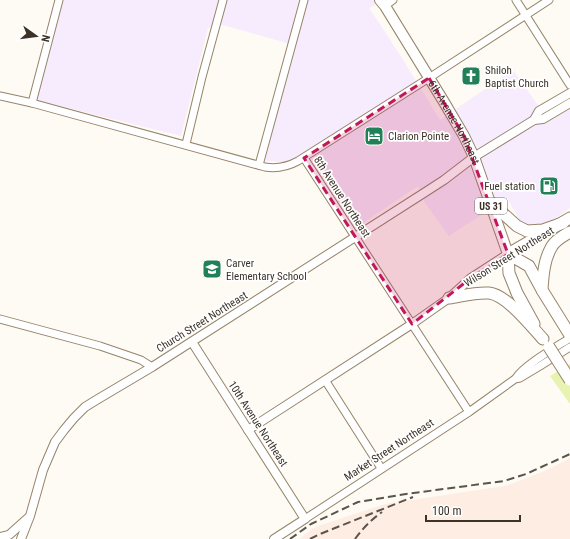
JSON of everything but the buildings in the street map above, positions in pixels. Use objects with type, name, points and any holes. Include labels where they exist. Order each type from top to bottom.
[{"type":"highway","points":[[489,201],[517,226],[527,231],[543,230],[566,220]]},
{"type":"highway","name":"Wilson Street Northeast","points":[[508,254],[566,220]]},
{"type":"highway","points":[[542,290],[543,272],[551,247],[570,232]]},
{"type":"highway","points":[[508,254],[529,266],[570,335]]},
{"type":"highway","name":"6th Avenue Northeast","points":[[508,254],[509,273],[514,286],[546,343]]},
{"type":"highway","points":[[449,298],[479,292],[491,293],[510,304],[546,343]]},
{"type":"highway","name":"US 31","points":[[546,343],[570,380]]},
{"type":"main road","name":"6th Avenue Northeast","points":[[386,2],[464,136],[474,157],[508,254]]},
{"type":"street","points":[[32,103],[59,0]]},
{"type":"street","points":[[186,144],[222,0]]},
{"type":"street","points":[[259,165],[304,0]]},
{"type":"street","points":[[516,0],[570,85]]},
{"type":"street","points":[[304,158],[549,0]]},
{"type":"street","name":"Church Street Northeast","points":[[534,120],[539,111],[570,92]]},
{"type":"street","name":"8th Avenue Northeast","points":[[0,96],[32,103],[186,144],[270,168],[293,164],[304,158],[469,412]]},
{"type":"street","name":"Church Street Northeast","points":[[21,539],[30,516],[43,470],[55,442],[74,418],[86,407],[356,238],[444,180],[474,157],[534,120],[543,119],[570,103]]},
{"type":"street","name":"Wilson Street Northeast","points":[[248,430],[412,324],[449,298],[471,278],[508,254]]},
{"type":"street","points":[[0,319],[100,346],[141,360],[152,367]]},
{"type":"street","name":"Market Street Northeast","points":[[516,379],[518,375],[535,361],[570,335]]},
{"type":"street","name":"10th Avenue Northeast","points":[[192,342],[305,519]]},
{"type":"street","name":"Market Street Northeast","points":[[274,539],[469,412],[516,379],[535,370],[570,347]]},
{"type":"street","points":[[325,380],[381,468]]},
{"type":"street","points":[[0,537],[9,535],[30,516]]},
{"type":"highlighted area","points":[[429,78],[464,136],[508,254],[471,278],[412,324],[304,158]]},
{"type":"shaded area","points":[[63,0],[383,0],[369,8],[440,120],[501,78],[514,71],[549,121],[570,109],[570,208],[541,228],[527,227],[521,222],[507,198],[449,236],[425,203],[418,186],[357,227],[314,159],[307,151],[287,162],[265,161],[294,45],[219,24],[208,28],[181,136],[36,100]]},
{"type":"shaded area","points":[[570,458],[570,539],[299,539],[315,527],[385,504],[505,486],[545,471]]},
{"type":"green space","points":[[570,364],[570,404],[550,376]]},
{"type":"railway","points":[[290,539],[311,524],[358,502],[504,481],[526,474],[570,454]]},
{"type":"railway","points":[[310,539],[413,497]]},
{"type":"railway","points":[[355,539],[367,524],[382,512]]},
{"type":"place","name":"Shiloh Baptist Church","points":[[471,76]]},
{"type":"place","name":"Clarion Pointe","points":[[374,136]]},
{"type":"place","name":"Fuel station","points":[[549,186]]},
{"type":"place","name":"Carver Elementary School","points":[[212,269]]}]
